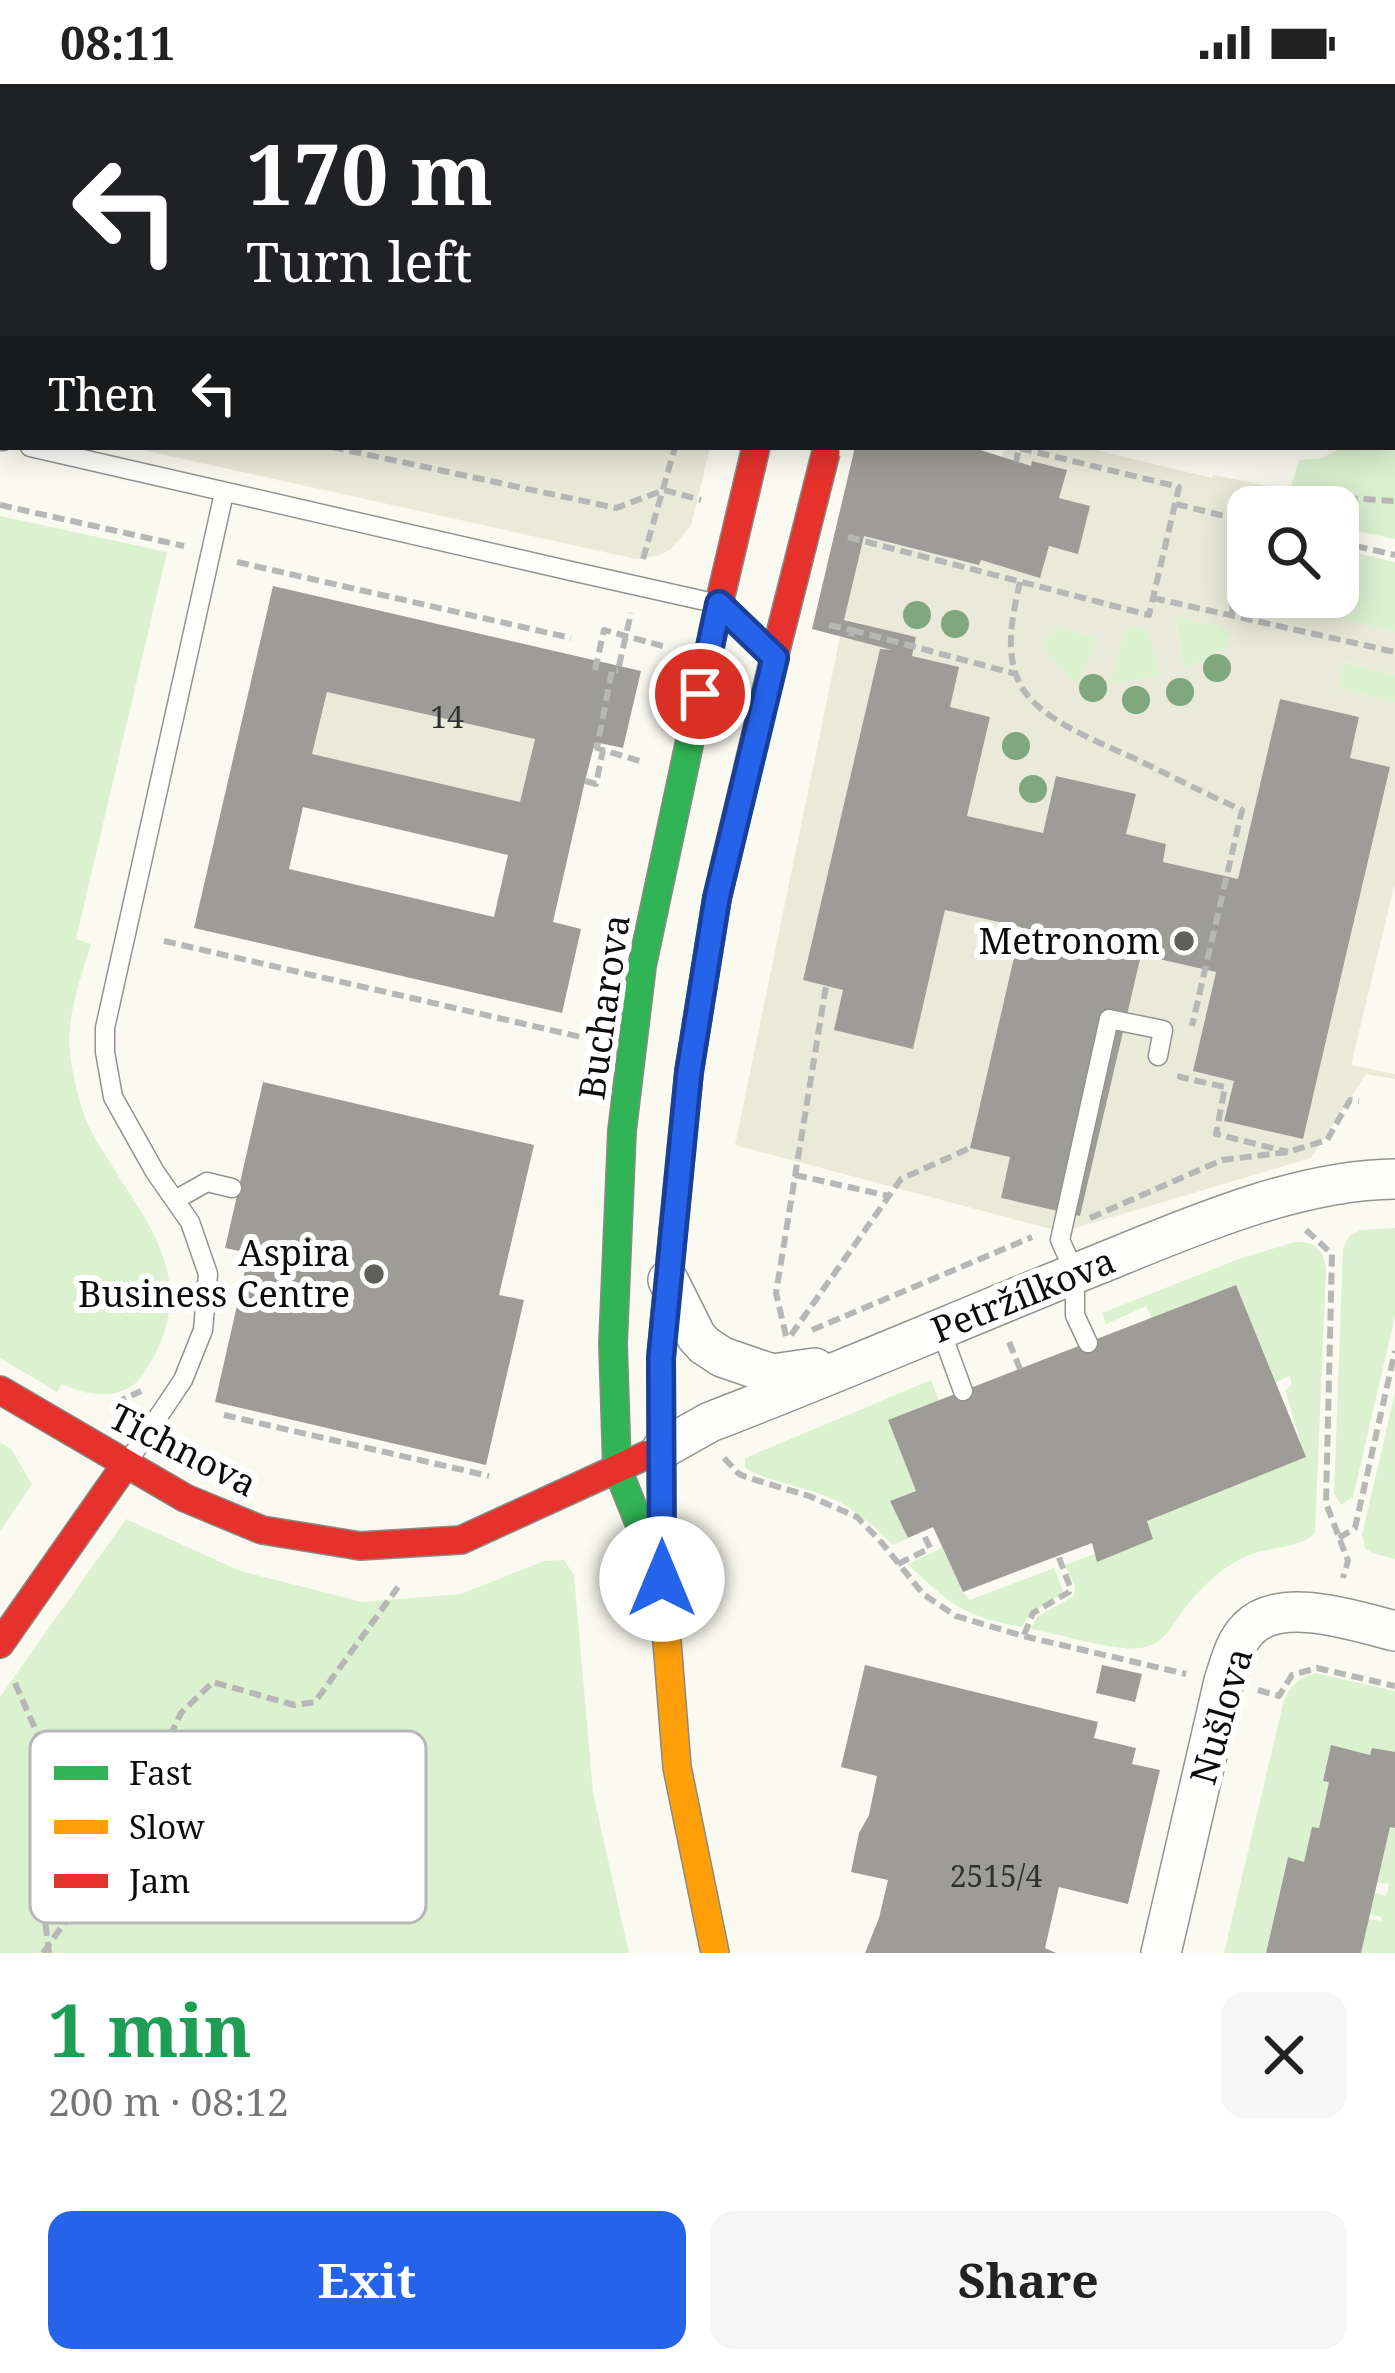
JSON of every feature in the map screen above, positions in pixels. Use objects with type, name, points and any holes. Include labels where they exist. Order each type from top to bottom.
[{"type":"main road","name":"Bucharova","points":[[662,1579],[616,1468],[613,1344],[622,1131],[642,966],[726,610],[755,450]]},
{"type":"main road","name":"Bucharova","points":[[715,1953],[677,1768],[662,1579],[661,1358],[689,1072],[717,898],[768,651],[826,450]]},
{"type":"main road","name":"Tichnova","points":[[0,1390],[185,1498],[262,1530],[360,1546],[461,1540],[662,1449]]},
{"type":"main road","points":[[0,1644],[126,1464]]},
{"type":"street","name":"Petržílkova","points":[[662,1449],[710,1422],[1171,1234],[1295,1192],[1395,1179]]},
{"type":"street","points":[[668,1280],[696,1336],[736,1364],[772,1374],[868,1360]]},
{"type":"street","name":"Nušlova","points":[[1161,1953],[1223,1681],[1235,1647],[1250,1626],[1281,1612],[1333,1615],[1395,1630]]},
{"type":"lane","points":[[44,450],[726,610]]},
{"type":"lane","points":[[126,1464],[183,1379],[203,1330],[208,1274],[190,1222],[113,1097],[105,1028],[224,493]]},
{"type":"lane","points":[[1088,1342],[1075,1315],[1075,1273],[1060,1240],[1109,1019],[1163,1030],[1158,1055]]},
{"type":"lane","points":[[175,1200],[208,1183],[232,1188]]},
{"type":"lane","points":[[940,1328],[963,1391]]},
{"type":"path","points":[[346,450],[616,508],[664,490]]},
{"type":"path","points":[[643,558],[674,450]]},
{"type":"path","points":[[1016,462],[1019,450]]},
{"type":"path","points":[[862,541],[1149,615],[1179,487],[1027,450]]},
{"type":"path","points":[[1359,499],[1395,501]]},
{"type":"path","points":[[1175,504],[1227,517]]},
{"type":"path","points":[[1,505],[571,638]]},
{"type":"path","points":[[1359,547],[1395,555]]},
{"type":"path","points":[[993,575],[995,563]]},
{"type":"path","points":[[1020,582],[1011,626],[1012,663],[1033,702],[1057,719],[1242,811],[1191,1032]]},
{"type":"path","points":[[1153,598],[1227,614]]},
{"type":"path","points":[[1245,618],[1395,652]]},
{"type":"path","points":[[825,624],[852,635],[1016,674]]},
{"type":"path","points":[[595,670],[604,630],[666,647]]},
{"type":"path","points":[[618,670],[612,670],[598,748],[661,769]]},
{"type":"path","points":[[585,782],[596,784],[604,747]]},
{"type":"path","points":[[164,941],[581,1037]]},
{"type":"path","points":[[826,986],[776,1293],[787,1341],[901,1179],[970,1148]]},
{"type":"path","points":[[1186,1054],[1180,1077],[1225,1087],[1216,1134],[1288,1152],[1327,1140],[1350,1100],[1358,1101]]},
{"type":"path","points":[[795,1175],[890,1196]]},
{"type":"path","points":[[1303,1227],[1332,1254],[1326,1503],[1348,1561],[1317,1668]]},
{"type":"path","points":[[1009,1342],[1020,1369]]},
{"type":"path","points":[[1338,1538],[1355,1528],[1395,1351]]},
{"type":"path","points":[[224,1414],[505,1479]]},
{"type":"path","points":[[724,1458],[746,1477],[809,1496],[856,1517],[922,1594],[948,1612],[1023,1636],[1279,1696],[1292,1675],[1317,1668],[1395,1686]]},
{"type":"path","points":[[898,1564],[930,1548],[922,1531]]},
{"type":"path","points":[[1023,1636],[1033,1613],[1069,1592],[1058,1555]]},
{"type":"path","points":[[173,1731],[181,1713],[213,1682],[294,1705],[315,1702],[402,1579]]},
{"type":"path","points":[[16,1619],[15,1686],[36,1731]]},
{"type":"path","points":[[47,1950],[65,1923]]},
{"type":"green space","points":[[1337,450],[1395,450],[1395,539],[1359,531],[1359,486],[1291,486],[1299,460],[1322,458]]},
{"type":"green space","points":[[0,516],[167,552],[76,939],[91,944],[74,1002],[69,1046],[87,1122],[148,1223],[169,1278],[170,1308],[162,1339],[144,1373],[117,1393],[84,1392],[62,1384],[57,1392],[0,1358]]},
{"type":"green space","points":[[1359,554],[1395,562],[1395,632],[1337,618],[1359,618]]},
{"type":"green space","points":[[1175,615],[1230,629],[1227,649],[1184,669]]},
{"type":"green space","points":[[1127,626],[1148,630],[1161,675],[1108,685]]},
{"type":"green space","points":[[1056,627],[1099,638],[1076,685],[1040,646]]},
{"type":"green space","points":[[1343,662],[1395,675],[1395,702],[1337,688]]},
{"type":"green space","points":[[1395,1228],[1395,1316],[1353,1497],[1341,1505],[1334,1493],[1343,1249],[1349,1236],[1361,1230]]},
{"type":"green space","points":[[1295,1242],[1318,1248],[1326,1270],[1315,1532],[1302,1542],[1255,1553],[1222,1570],[1164,1637],[1148,1646],[1112,1647],[1031,1629],[1037,1617],[1074,1596],[1075,1586],[1065,1565],[1095,1554],[1098,1561],[1153,1539],[1147,1521],[1305,1457],[1285,1390],[1292,1385],[1290,1376],[1276,1382],[1236,1285],[1152,1318],[1146,1306],[1106,1324],[1102,1313]]},
{"type":"green space","points":[[931,1380],[939,1400],[888,1420],[916,1491],[890,1501],[908,1538],[893,1545],[841,1503],[745,1468],[750,1456]]},
{"type":"green space","points":[[1395,1393],[1395,1559],[1365,1548],[1362,1535]]},
{"type":"green space","points":[[0,1442],[11,1449],[32,1484],[0,1531]]},
{"type":"green space","points":[[126,1519],[240,1571],[362,1602],[461,1594],[544,1561],[564,1560],[574,1575],[593,1793],[629,1953],[0,1953],[0,1697]]},
{"type":"green space","points":[[942,1548],[970,1600],[1054,1568],[1063,1591],[1031,1614],[1022,1627],[986,1619],[947,1599],[908,1564]]},
{"type":"green space","points":[[1315,1673],[1395,1691],[1395,1754],[1372,1748],[1370,1755],[1331,1746],[1319,1828],[1312,1828],[1304,1862],[1287,1859],[1266,1953],[1224,1953],[1284,1700],[1296,1683]]},
{"type":"green space","points":[[1390,1827],[1395,1829],[1395,1953],[1361,1953],[1368,1919],[1381,1921],[1370,1914],[1375,1893],[1386,1896],[1389,1884],[1377,1882]]},
{"type":"shaded area","points":[[144,450],[709,450],[691,526],[661,555],[636,559]]},
{"type":"shaded area","points":[[1004,450],[1096,450],[1212,478],[1268,486],[1227,486],[1227,618],[1338,618],[1395,632],[1395,675],[1344,662],[1337,688],[1395,702],[1395,883],[1351,1065],[1395,1074],[1395,1079],[1366,1074],[1311,1158],[1062,1232],[735,1145],[840,637],[911,652],[915,637],[844,619],[864,536],[1040,577],[1049,546],[1078,553],[1090,506],[1059,498],[1066,470],[1033,461],[1031,466],[1001,459]],"holes":[[[1175,616],[1230,629],[1227,648],[1184,669]],[[1127,626],[1148,631],[1160,675],[1109,684]],[[1056,627],[1099,638],[1076,684],[1041,646]],[[880,649],[958,667],[950,707],[990,717],[967,816],[1043,833],[1057,776],[1135,794],[1126,834],[1166,844],[1163,862],[1238,879],[1280,699],[1359,717],[1350,758],[1390,768],[1303,1139],[1225,1121],[1234,1081],[1193,1071],[1216,972],[1141,955],[1080,1215],[1001,1198],[1010,1157],[970,1147],[1021,927],[945,910],[913,1048],[843,990],[803,980]]]},
{"type":"shaded area","points":[[327,692],[535,739],[520,802],[312,754]]},
{"type":"building","name":"Metronom","points":[[854,450],[980,450],[1031,466],[1032,461],[1067,470],[1059,498],[1090,506],[1078,554],[1049,546],[1040,578],[981,560],[979,565],[864,536],[844,620],[916,637],[912,656],[959,667],[950,707],[990,717],[967,816],[1043,833],[1056,776],[1136,794],[1126,834],[1166,844],[1163,862],[1238,879],[1280,699],[1359,717],[1350,758],[1390,767],[1303,1139],[1224,1121],[1234,1081],[1193,1071],[1216,972],[1141,955],[1080,1216],[1001,1198],[1010,1157],[970,1148],[1021,927],[945,910],[913,1049],[834,1030],[843,990],[803,980],[880,649],[892,650],[812,629]]},
{"type":"building","points":[[273,586],[641,671],[623,748],[595,742],[585,781],[553,922],[581,929],[562,1013],[194,928]],"holes":[[[327,692],[535,739],[520,802],[312,754]],[[303,807],[508,855],[494,917],[289,869]]]},
{"type":"building","name":"Aspira Business Centre","points":[[263,1082],[534,1145],[499,1295],[524,1300],[486,1465],[215,1402],[249,1253],[225,1248]]},
{"type":"building","points":[[1236,1285],[1306,1457],[1147,1521],[1153,1539],[1097,1562],[1092,1543],[963,1592],[933,1527],[908,1538],[890,1501],[916,1491],[888,1420]]},
{"type":"building","points":[[865,1665],[1098,1722],[1094,1738],[1136,1748],[1132,1764],[1160,1770],[1128,1904],[1059,1887],[1045,1948],[1056,1953],[865,1953],[888,1880],[851,1872],[877,1776],[841,1767]]},
{"type":"building","points":[[1102,1665],[1142,1674],[1135,1702],[1096,1693]]},
{"type":"building","points":[[1331,1745],[1370,1755],[1372,1748],[1395,1752],[1395,1828],[1390,1827],[1361,1953],[1266,1953],[1288,1857],[1304,1862],[1312,1827],[1319,1828]]},
{"type":"traffic: fast","points":[[652,1555],[617,1468],[613,1344],[622,1131],[642,966],[719,604]]},
{"type":"traffic: slow","points":[[673,1232],[661,1358],[662,1579],[677,1767],[715,1953]]},
{"type":"traffic: jam","points":[[719,604],[755,450]]},
{"type":"traffic: jam","points":[[774,658],[826,452]]},
{"type":"traffic: jam","points":[[673,1232],[689,1072],[717,898],[774,658]]},
{"type":"traffic: jam","points":[[0,1390],[185,1498],[262,1530],[360,1546],[461,1540],[649,1454]]},
{"type":"traffic: jam","points":[[0,1644],[126,1464]]},
{"type":"place","name":"Metronom","points":[[1184,941]]},
{"type":"place","name":"Aspira Business Centre","points":[[374,1274]]},
{"type":"route","points":[[662,1579],[661,1358],[689,1072],[717,898],[775,658],[719,604],[700,694]]}]
